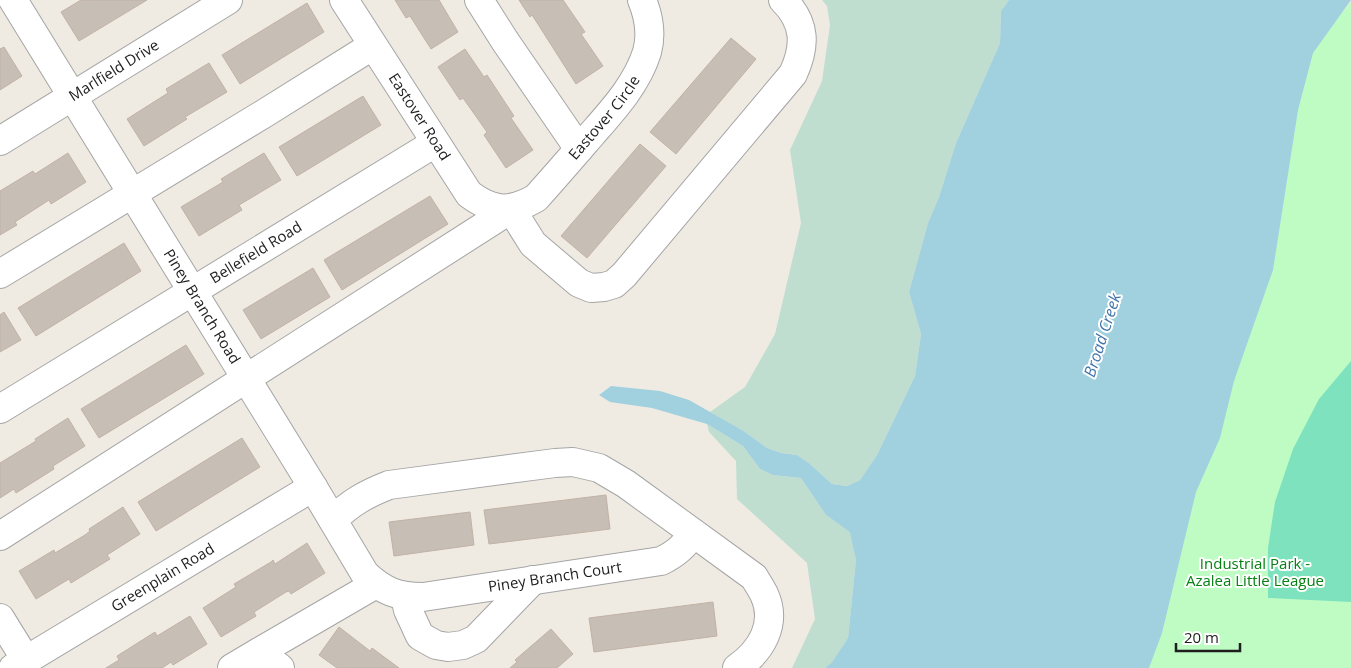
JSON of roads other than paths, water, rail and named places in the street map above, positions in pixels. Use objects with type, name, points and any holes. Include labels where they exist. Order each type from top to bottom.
[{"type":"street","points":[[0,6],[9,0]]},
{"type":"street","name":"Piney Branch Road","points":[[13,0],[193,291],[364,574],[376,584],[394,594],[405,597]]},
{"type":"street","name":"Marlfield Drive","points":[[0,141],[228,0]]},
{"type":"street","name":"Eastover Road","points":[[344,0],[468,194],[482,204],[497,208],[511,208]]},
{"type":"street","points":[[479,0],[579,149]]},
{"type":"street","name":"Eastover Circle","points":[[0,536],[511,208],[522,206],[536,198],[620,102],[636,77],[647,52],[649,33],[647,14],[642,0]]},
{"type":"street","points":[[511,208],[533,244],[579,283],[591,288],[614,284],[624,275],[793,74],[800,58],[802,42],[798,22],[790,7],[783,0]]},
{"type":"street","points":[[0,274],[372,46]]},
{"type":"street","name":"Bellefield Road","points":[[0,409],[434,143]]},
{"type":"street","points":[[333,520],[365,495],[389,485],[555,463],[573,462],[598,468],[619,480],[754,577],[765,595],[769,612],[767,630],[762,643],[750,658],[737,668]]},
{"type":"street","name":"Greenplain Road","points":[[19,664],[313,488]]},
{"type":"street","name":"Piney Branch Court","points":[[405,597],[423,597],[662,561],[675,554],[686,544],[693,533]]},
{"type":"street","points":[[405,597],[408,610],[420,636],[436,645],[448,648],[463,645],[476,639],[533,580]]},
{"type":"street","points":[[232,668],[376,584]]},
{"type":"street","points":[[0,618],[19,664]]},
{"type":"street","points":[[259,652],[280,668]]},
{"type":"water","name":"Broad Creek","points":[[1009,0],[1351,0],[1313,53],[1298,110],[1273,270],[1234,381],[1220,438],[1196,492],[1162,633],[1149,668],[825,668],[832,662],[848,638],[856,560],[850,532],[826,515],[801,478],[773,475],[760,469],[743,446],[707,424],[652,408],[610,402],[599,395],[611,386],[660,391],[689,400],[742,430],[767,448],[781,453],[797,455],[832,484],[847,486],[860,480],[877,455],[915,376],[921,334],[909,292],[928,223],[939,197],[956,143],[1000,43],[1001,11]]},
{"type":"park label","name":"Industrial Park - Azalea Little League","points":[[1255,572]]}]
